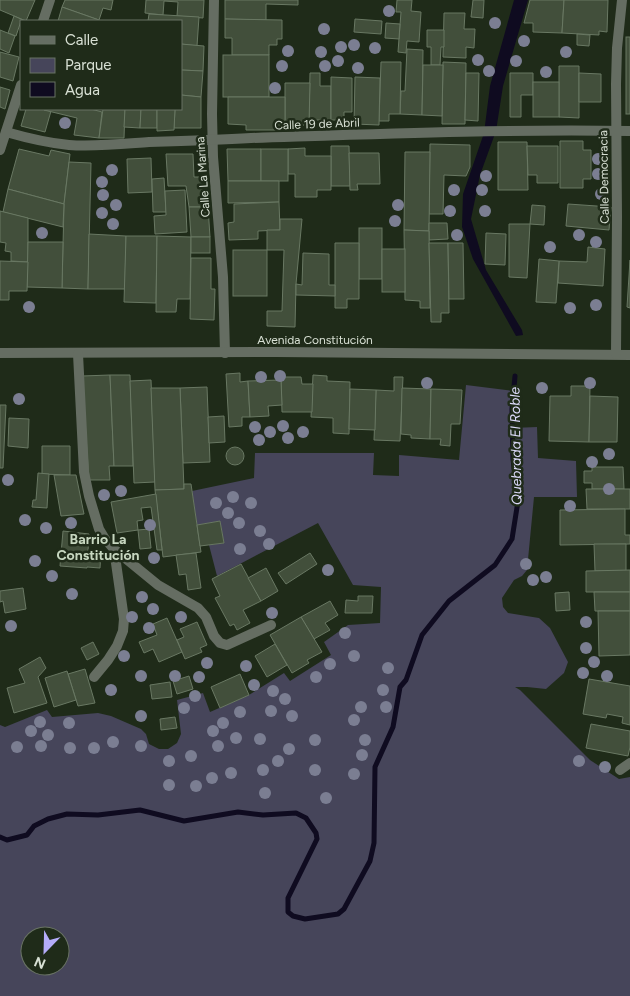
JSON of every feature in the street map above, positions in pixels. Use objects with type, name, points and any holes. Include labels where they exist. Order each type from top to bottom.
[{"type":"street","points":[[43,20],[50,0]]},
{"type":"street","name":"Calle La Marina","points":[[214,0],[212,114],[223,277],[225,353]]},
{"type":"street","name":"Calle Democracia","points":[[616,354],[617,48],[622,0]]},
{"type":"street","points":[[0,150],[20,88]]},
{"type":"street","name":"Calle 19 de Abril","points":[[6,132],[46,142],[87,146],[346,135],[630,130]]},
{"type":"street","name":"Avenida Constitución","points":[[0,353],[630,355]]},
{"type":"street","points":[[78,354],[84,472],[99,529],[105,539],[114,549],[158,585],[198,608],[206,617],[214,636],[220,643],[227,645],[271,625]]},
{"type":"street","points":[[94,678],[117,646],[123,631],[124,619],[114,549]]},
{"type":"street","points":[[620,770],[630,763]]},
{"type":"green space","points":[[466,385],[514,391],[512,409],[513,428],[537,427],[538,458],[576,461],[577,497],[534,497],[527,570],[522,576],[514,580],[502,598],[503,607],[508,613],[539,618],[550,628],[568,662],[564,673],[546,689],[515,687],[590,760],[619,779],[630,777],[630,996],[0,996],[0,725],[5,727],[47,710],[52,717],[98,713],[111,716],[141,729],[146,734],[149,744],[159,749],[168,749],[177,743],[181,734],[177,700],[203,693],[210,712],[249,695],[284,673],[290,681],[331,655],[324,642],[348,625],[380,623],[381,587],[353,585],[318,523],[217,576],[209,545],[224,543],[220,521],[197,525],[192,491],[254,478],[255,453],[374,453],[373,475],[399,476],[399,455],[459,460]]},
{"type":"water","points":[[514,0],[528,0],[503,86],[496,131],[480,175],[471,219],[486,270],[522,330],[523,335],[516,336],[473,259],[462,227],[463,194],[484,133],[490,86]]},
{"type":"building","points":[[0,0],[35,0],[26,20],[0,10]]},
{"type":"building","points":[[65,0],[113,0],[111,10],[103,8],[99,20],[62,7]]},
{"type":"building","points":[[146,0],[204,0],[203,18],[177,16],[178,2],[164,1],[163,15],[145,13]]},
{"type":"building","points":[[225,0],[298,0],[298,5],[266,4],[266,20],[225,19]]},
{"type":"building","points":[[397,0],[412,0],[411,11],[421,12],[419,42],[407,41],[406,53],[398,52],[401,12],[396,12]]},
{"type":"building","points":[[473,0],[484,0],[483,18],[471,17]]},
{"type":"building","points":[[530,0],[564,0],[562,33],[533,32],[533,23],[524,23]]},
{"type":"building","points":[[564,0],[608,0],[607,32],[599,31],[599,35],[562,33]]},
{"type":"building","points":[[62,7],[99,20],[58,20]]},
{"type":"building","points":[[444,13],[465,13],[464,29],[475,29],[474,48],[466,47],[466,58],[443,57]]},
{"type":"building","points":[[149,14],[199,17],[197,46],[182,44],[182,20],[148,20]]},
{"type":"building","points":[[14,16],[23,20],[20,20],[16,36],[8,33]]},
{"type":"building","points":[[225,19],[282,20],[282,39],[277,39],[277,45],[269,45],[269,55],[232,55],[232,38],[225,38]]},
{"type":"building","points":[[355,19],[382,21],[381,34],[354,32]]},
{"type":"building","points":[[386,23],[400,24],[399,39],[385,38]]},
{"type":"building","points":[[0,30],[15,36],[9,53],[0,49]]},
{"type":"building","points":[[427,30],[444,30],[444,47],[441,47],[440,65],[431,65],[431,47],[427,47]]},
{"type":"building","points":[[577,34],[590,35],[589,46],[577,45]]},
{"type":"building","points":[[626,37],[630,37],[630,114],[626,114]]},
{"type":"building","points":[[182,44],[204,46],[203,71],[182,70]]},
{"type":"building","points":[[407,49],[423,50],[422,115],[400,114],[401,91],[405,91]]},
{"type":"building","points":[[0,52],[19,57],[13,81],[0,77]]},
{"type":"building","points":[[223,55],[269,55],[269,97],[223,97]]},
{"type":"building","points":[[381,62],[401,62],[400,114],[389,114],[389,121],[379,121]]},
{"type":"building","points":[[443,62],[466,63],[465,124],[442,124]]},
{"type":"building","points":[[423,65],[443,65],[442,116],[422,115]]},
{"type":"building","points":[[559,66],[579,66],[579,118],[559,117]]},
{"type":"building","points":[[182,70],[203,71],[201,97],[182,95]]},
{"type":"building","points":[[310,73],[320,73],[320,86],[331,86],[331,120],[309,120]]},
{"type":"building","points":[[466,73],[479,73],[478,121],[465,120]]},
{"type":"building","points":[[510,73],[533,73],[533,95],[521,95],[521,117],[510,117]]},
{"type":"building","points":[[579,73],[601,74],[601,102],[579,102]]},
{"type":"building","points":[[331,77],[352,78],[352,112],[344,112],[344,120],[331,120]]},
{"type":"building","points":[[355,77],[380,78],[379,125],[354,124]]},
{"type":"building","points":[[533,82],[559,82],[559,117],[533,117]]},
{"type":"building","points":[[285,83],[310,83],[309,125],[285,125]]},
{"type":"building","points":[[0,87],[10,90],[5,109],[0,107]]},
{"type":"building","points":[[182,95],[201,97],[201,128],[174,128],[175,110],[182,110]]},
{"type":"building","points":[[228,97],[285,97],[285,125],[276,125],[276,130],[246,130],[246,125],[228,124]]},
{"type":"building","points":[[26,110],[51,111],[45,132],[21,126]]},
{"type":"building","points":[[44,110],[95,110],[102,112],[99,138],[74,135],[77,118]]},
{"type":"building","points":[[103,110],[125,110],[124,138],[99,138]]},
{"type":"building","points":[[125,110],[141,110],[140,128],[124,127]]},
{"type":"building","points":[[141,110],[157,110],[157,128],[140,128]]},
{"type":"building","points":[[157,110],[175,110],[174,130],[157,131]]},
{"type":"building","points":[[560,141],[583,141],[583,150],[591,150],[591,179],[583,179],[583,188],[560,188]]},
{"type":"building","points":[[498,142],[527,142],[528,190],[498,190]]},
{"type":"building","points":[[430,144],[470,145],[470,167],[466,176],[444,175],[443,214],[429,214]]},
{"type":"building","points":[[331,146],[349,146],[350,186],[331,186]]},
{"type":"building","points":[[527,146],[558,146],[558,183],[537,183],[537,175],[528,175]]},
{"type":"building","points":[[305,148],[305,156],[331,156],[331,190],[317,190],[317,197],[295,197],[295,174],[288,174],[288,149]]},
{"type":"building","points":[[19,149],[49,156],[51,150],[70,154],[64,204],[8,189]]},
{"type":"building","points":[[227,149],[261,149],[261,181],[228,181]]},
{"type":"building","points":[[261,149],[288,149],[288,181],[261,181]]},
{"type":"building","points":[[405,152],[430,152],[429,231],[404,230]]},
{"type":"building","points":[[349,153],[379,153],[380,184],[357,184],[358,190],[350,190]]},
{"type":"building","points":[[166,154],[193,154],[194,177],[205,177],[208,207],[189,207],[186,186],[168,186]]},
{"type":"building","points":[[151,158],[152,192],[128,193],[127,159]]},
{"type":"building","points":[[69,162],[91,163],[88,289],[62,288],[64,204]]},
{"type":"building","points":[[164,178],[166,212],[153,212],[152,179]]},
{"type":"building","points":[[228,181],[279,181],[279,202],[228,203]]},
{"type":"building","points":[[8,189],[64,204],[63,227],[3,212]]},
{"type":"building","points":[[185,190],[187,232],[155,234],[154,216],[166,215],[165,191]]},
{"type":"building","points":[[279,202],[280,230],[258,231],[258,239],[229,240],[228,223],[234,222],[234,204]]},
{"type":"building","points":[[568,204],[611,207],[609,230],[566,226]]},
{"type":"building","points":[[532,205],[545,206],[544,225],[530,224]]},
{"type":"building","points":[[189,207],[208,207],[210,237],[191,237]]},
{"type":"building","points":[[0,211],[28,218],[28,262],[11,261],[11,252],[5,251],[6,243],[0,242]]},
{"type":"building","points":[[280,219],[302,219],[296,284],[295,327],[267,326],[267,311],[282,311],[284,250],[267,250],[267,230],[280,230]]},
{"type":"building","points":[[429,223],[447,223],[448,239],[429,240]]},
{"type":"building","points":[[509,224],[530,224],[527,278],[509,277]]},
{"type":"building","points":[[359,228],[382,228],[382,279],[359,279]]},
{"type":"building","points":[[404,230],[429,231],[430,308],[420,308],[420,301],[405,300]]},
{"type":"building","points":[[486,233],[506,234],[505,265],[485,264]]},
{"type":"building","points":[[89,234],[126,236],[125,289],[88,289]]},
{"type":"building","points":[[126,236],[157,236],[156,303],[124,302]]},
{"type":"building","points":[[157,236],[191,237],[190,299],[177,299],[176,312],[156,312]]},
{"type":"building","points":[[191,237],[210,237],[210,253],[191,253]]},
{"type":"building","points":[[28,242],[63,242],[62,288],[27,287]]},
{"type":"building","points":[[335,243],[359,243],[359,299],[347,299],[347,308],[335,308]]},
{"type":"building","points":[[429,243],[448,243],[449,313],[441,313],[441,322],[431,322]]},
{"type":"building","points":[[448,243],[463,243],[464,299],[449,299]]},
{"type":"building","points":[[588,247],[605,249],[603,286],[558,283],[559,261],[587,262]]},
{"type":"building","points":[[382,249],[405,249],[405,292],[382,292]]},
{"type":"building","points":[[233,250],[267,250],[267,296],[233,296]]},
{"type":"building","points":[[303,253],[329,254],[329,285],[335,285],[335,296],[296,295],[296,284],[302,285]]},
{"type":"building","points":[[191,258],[211,258],[211,289],[215,289],[214,320],[190,319]]},
{"type":"building","points":[[539,259],[559,261],[556,303],[536,302]]},
{"type":"building","points":[[630,260],[630,308],[627,307]]},
{"type":"building","points":[[0,261],[28,262],[27,291],[9,291],[9,300],[0,300]]},
{"type":"building","points":[[240,373],[240,382],[248,381],[250,417],[242,417],[242,426],[229,427],[226,374]]},
{"type":"building","points":[[110,375],[114,466],[109,466],[110,480],[89,480],[82,376]]},
{"type":"building","points":[[110,375],[130,375],[133,466],[114,466]]},
{"type":"building","points":[[313,375],[327,376],[327,381],[350,382],[349,434],[333,433],[333,418],[311,417]]},
{"type":"building","points":[[281,377],[301,377],[302,384],[313,384],[312,412],[282,412]]},
{"type":"building","points":[[394,377],[403,377],[400,441],[374,440],[376,390],[394,391]]},
{"type":"building","points":[[151,380],[155,482],[134,483],[130,381]]},
{"type":"building","points":[[281,380],[282,405],[268,406],[269,416],[250,417],[248,381]]},
{"type":"building","points":[[571,386],[590,386],[589,442],[549,441],[550,396],[571,396]]},
{"type":"building","points":[[207,387],[210,462],[183,463],[180,388]]},
{"type":"building","points":[[151,388],[180,388],[184,489],[155,490]]},
{"type":"building","points":[[402,388],[431,389],[430,439],[411,438],[411,435],[401,434]]},
{"type":"building","points":[[350,389],[376,390],[375,430],[349,429]]},
{"type":"building","points":[[431,389],[462,390],[460,424],[451,424],[450,446],[440,445],[441,439],[430,439]]},
{"type":"building","points":[[590,396],[618,397],[617,442],[589,442]]},
{"type":"building","points":[[0,405],[6,405],[3,468],[0,468]]},
{"type":"building","points":[[224,416],[225,442],[209,443],[208,417]]},
{"type":"building","points":[[9,418],[29,419],[28,448],[8,446]]},
{"type":"building","points":[[42,446],[70,446],[70,475],[42,474]]},
{"type":"building","points":[[235,447],[241,450],[244,456],[241,462],[235,465],[229,462],[226,456],[229,450]]},
{"type":"building","points":[[592,467],[623,467],[624,489],[592,489],[592,483],[584,483],[584,471],[592,471]]},
{"type":"building","points":[[38,473],[49,474],[47,508],[32,507],[33,500],[36,500]]},
{"type":"building","points":[[54,475],[76,475],[84,514],[61,516]]},
{"type":"building","points":[[184,484],[191,484],[201,552],[163,557],[155,490],[184,489]]},
{"type":"building","points":[[586,489],[630,489],[630,509],[587,509]]},
{"type":"building","points":[[156,494],[162,550],[157,550],[151,507],[141,508],[143,520],[137,521],[138,530],[117,533],[111,502]]},
{"type":"building","points":[[625,509],[625,535],[630,535],[630,544],[560,545],[560,510]]},
{"type":"building","points":[[220,521],[224,543],[200,546],[197,525]]},
{"type":"building","points":[[149,529],[151,548],[140,549],[138,530]]},
{"type":"building","points":[[63,531],[89,534],[88,551],[101,552],[100,568],[60,566]]},
{"type":"building","points":[[594,544],[626,544],[626,571],[595,571]]},
{"type":"building","points":[[196,553],[201,588],[188,590],[186,574],[179,575],[176,555]]},
{"type":"building","points":[[310,553],[317,564],[286,584],[278,573]]},
{"type":"building","points":[[241,564],[261,601],[243,610],[250,623],[237,630],[234,624],[230,626],[215,598],[220,596],[212,579]]},
{"type":"building","points":[[266,568],[278,591],[261,601],[248,578]]},
{"type":"building","points":[[630,570],[630,592],[586,592],[586,571]]},
{"type":"building","points":[[23,588],[26,609],[5,613],[3,601],[0,602],[0,591]]},
{"type":"building","points":[[569,592],[570,610],[556,611],[555,593]]},
{"type":"building","points":[[594,592],[630,592],[630,611],[595,611]]},
{"type":"building","points":[[358,596],[373,596],[372,613],[345,613],[346,600],[358,601]]},
{"type":"building","points":[[330,601],[338,615],[325,623],[330,630],[314,639],[301,617]]},
{"type":"building","points":[[598,611],[630,611],[630,655],[599,656]]},
{"type":"building","points":[[301,617],[322,652],[307,660],[309,663],[292,673],[270,635]]},
{"type":"building","points":[[167,618],[182,652],[159,662],[153,649],[144,653],[139,642],[157,635],[153,624]]},
{"type":"building","points":[[197,622],[207,645],[200,648],[202,652],[185,659],[177,640],[184,637],[180,629]]},
{"type":"building","points":[[93,642],[99,654],[87,660],[81,648]]},
{"type":"building","points":[[275,644],[287,665],[267,677],[255,656]]},
{"type":"building","points":[[40,657],[46,668],[38,677],[47,703],[14,713],[7,688],[25,683],[19,669]]},
{"type":"building","points":[[85,669],[95,703],[78,706],[68,674]]},
{"type":"building","points":[[67,671],[76,700],[54,707],[45,678]]},
{"type":"building","points":[[240,674],[249,695],[220,708],[211,687]]},
{"type":"building","points":[[189,676],[193,689],[177,694],[173,681]]},
{"type":"building","points":[[589,679],[630,686],[630,725],[622,723],[623,717],[607,714],[606,718],[583,714]]},
{"type":"building","points":[[170,682],[172,697],[152,699],[150,685]]},
{"type":"building","points":[[175,717],[177,728],[161,730],[160,719]]},
{"type":"building","points":[[591,724],[630,731],[628,756],[586,748]]},
{"type":"waterway","name":"Quebrada El Roble","points":[[0,837],[7,840],[27,835],[34,826],[48,819],[67,814],[98,815],[140,810],[184,821],[238,812],[263,815],[296,813],[306,818],[316,833],[317,839],[288,898],[288,912],[293,916],[305,919],[338,914],[344,909],[370,861],[374,843],[375,767],[393,727],[400,687],[406,680],[422,635],[449,601],[495,565],[512,539],[518,501],[513,459],[512,409],[515,376]]},
{"type":"district","name":"Barrio La Constitución","points":[[98,548]]}]
